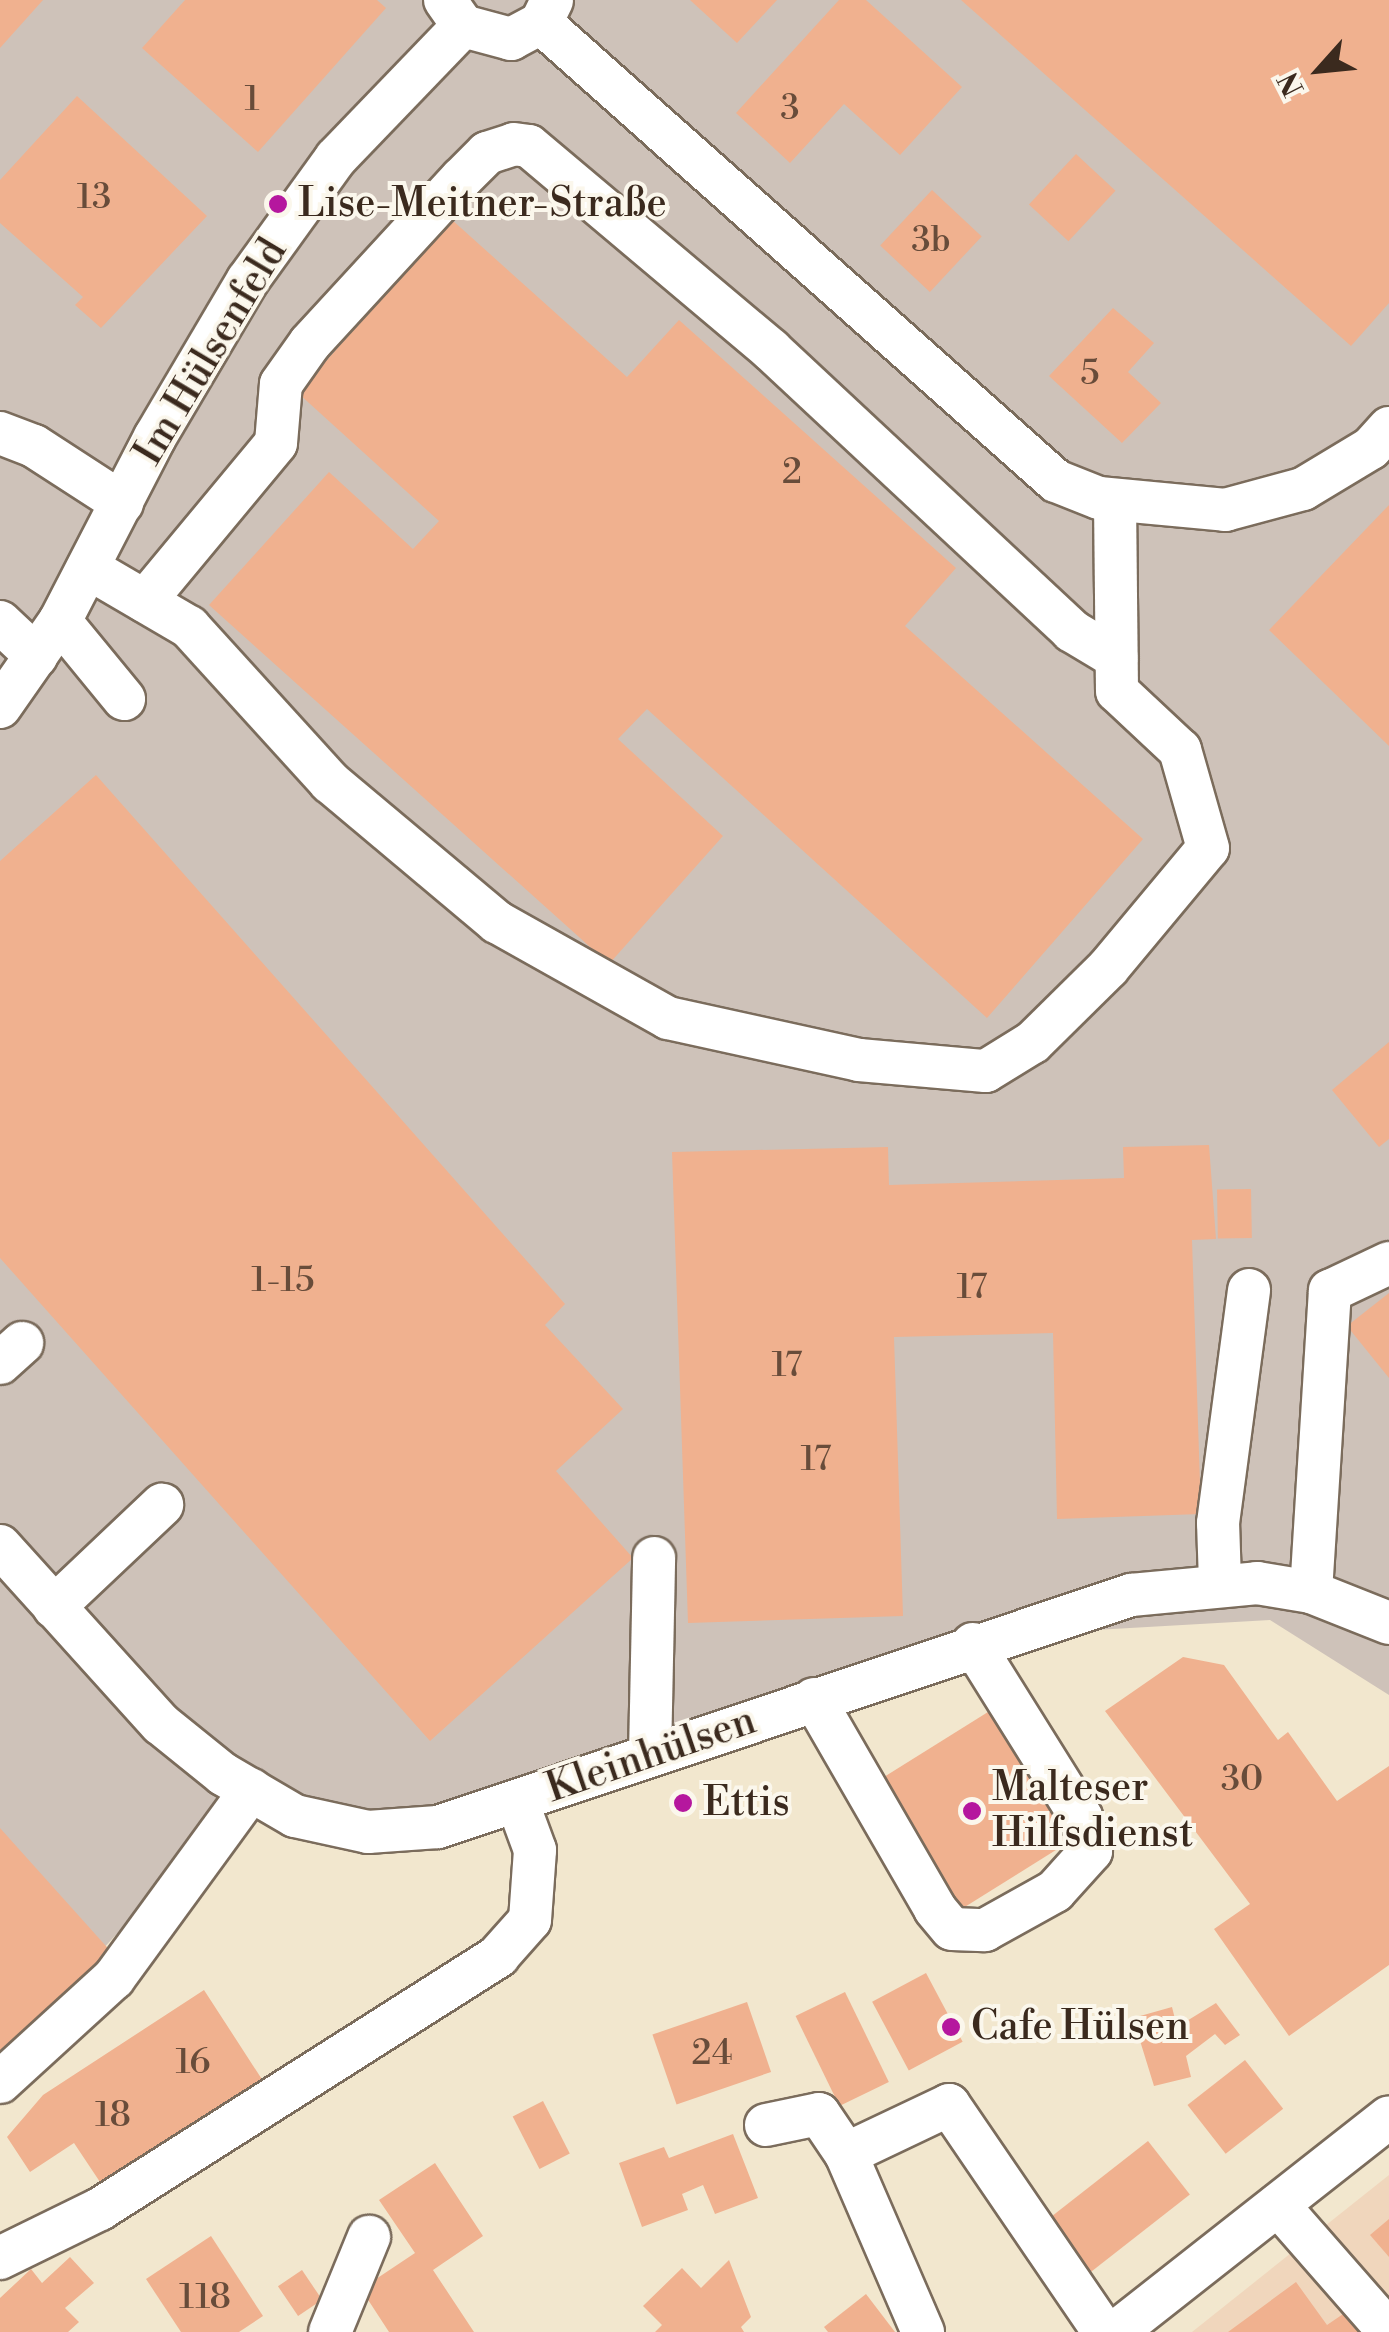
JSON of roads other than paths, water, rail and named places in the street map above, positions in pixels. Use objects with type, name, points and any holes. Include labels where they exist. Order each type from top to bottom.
[{"type":"street","points":[[454,13],[511,39],[547,12],[1056,481],[1115,500],[1225,510],[1303,488],[1372,448],[1389,428]]},
{"type":"street","name":"Im Hülsenfeld","points":[[0,708],[60,621],[248,280],[336,158],[454,13]]},
{"type":"street","points":[[144,601],[276,443],[281,384],[310,343],[461,179],[487,154],[514,144],[528,146],[756,338],[1072,630],[1117,658]]},
{"type":"street","points":[[0,434],[34,446],[122,503]]},
{"type":"street","points":[[88,568],[189,627],[330,782],[497,922],[668,1018],[858,1060],[986,1071],[1033,1042],[1095,980],[1208,848],[1180,750],[1117,691],[1115,500]]},
{"type":"street","points":[[60,621],[124,700]]},
{"type":"street","points":[[0,622],[36,656]]},
{"type":"street","points":[[1311,1592],[1330,1291],[1389,1263]]},
{"type":"street","points":[[1220,1582],[1218,1524],[1249,1290]]},
{"type":"street","points":[[54,1607],[162,1505]]},
{"type":"street","name":"Kleinhülsen","points":[[0,1546],[161,1724],[251,1790],[295,1816],[368,1832],[438,1827],[1131,1594],[1220,1582],[1311,1592],[1389,1623]]},
{"type":"street","points":[[650,1756],[654,1558]]},
{"type":"street","points":[[814,1699],[936,1909],[952,1930],[985,1930],[1055,1891],[1091,1851],[1081,1817],[974,1644]]},
{"type":"street","points":[[0,2082],[114,1978],[251,1790]]},
{"type":"street","points":[[0,2258],[100,2209],[498,1956],[530,1920],[535,1850],[517,1802]]},
{"type":"street","points":[[846,2154],[948,2106],[1104,2332]]},
{"type":"street","points":[[766,2125],[819,2114],[846,2154],[923,2332]]},
{"type":"street","points":[[1116,2332],[1278,2206],[1383,2134]]},
{"type":"street","points":[[1278,2206],[1388,2332]]},
{"type":"street","points":[[330,2332],[370,2236]]},
{"type":"place","name":"Lise-Meitner-Straße","points":[[278,204]]},
{"type":"place","name":"Ettis","points":[[683,1803]]},
{"type":"place","name":"Malteser Hilfsdienst","points":[[972,1811]]},
{"type":"place","name":"Cafe Hülsen","points":[[951,2027]]}]
